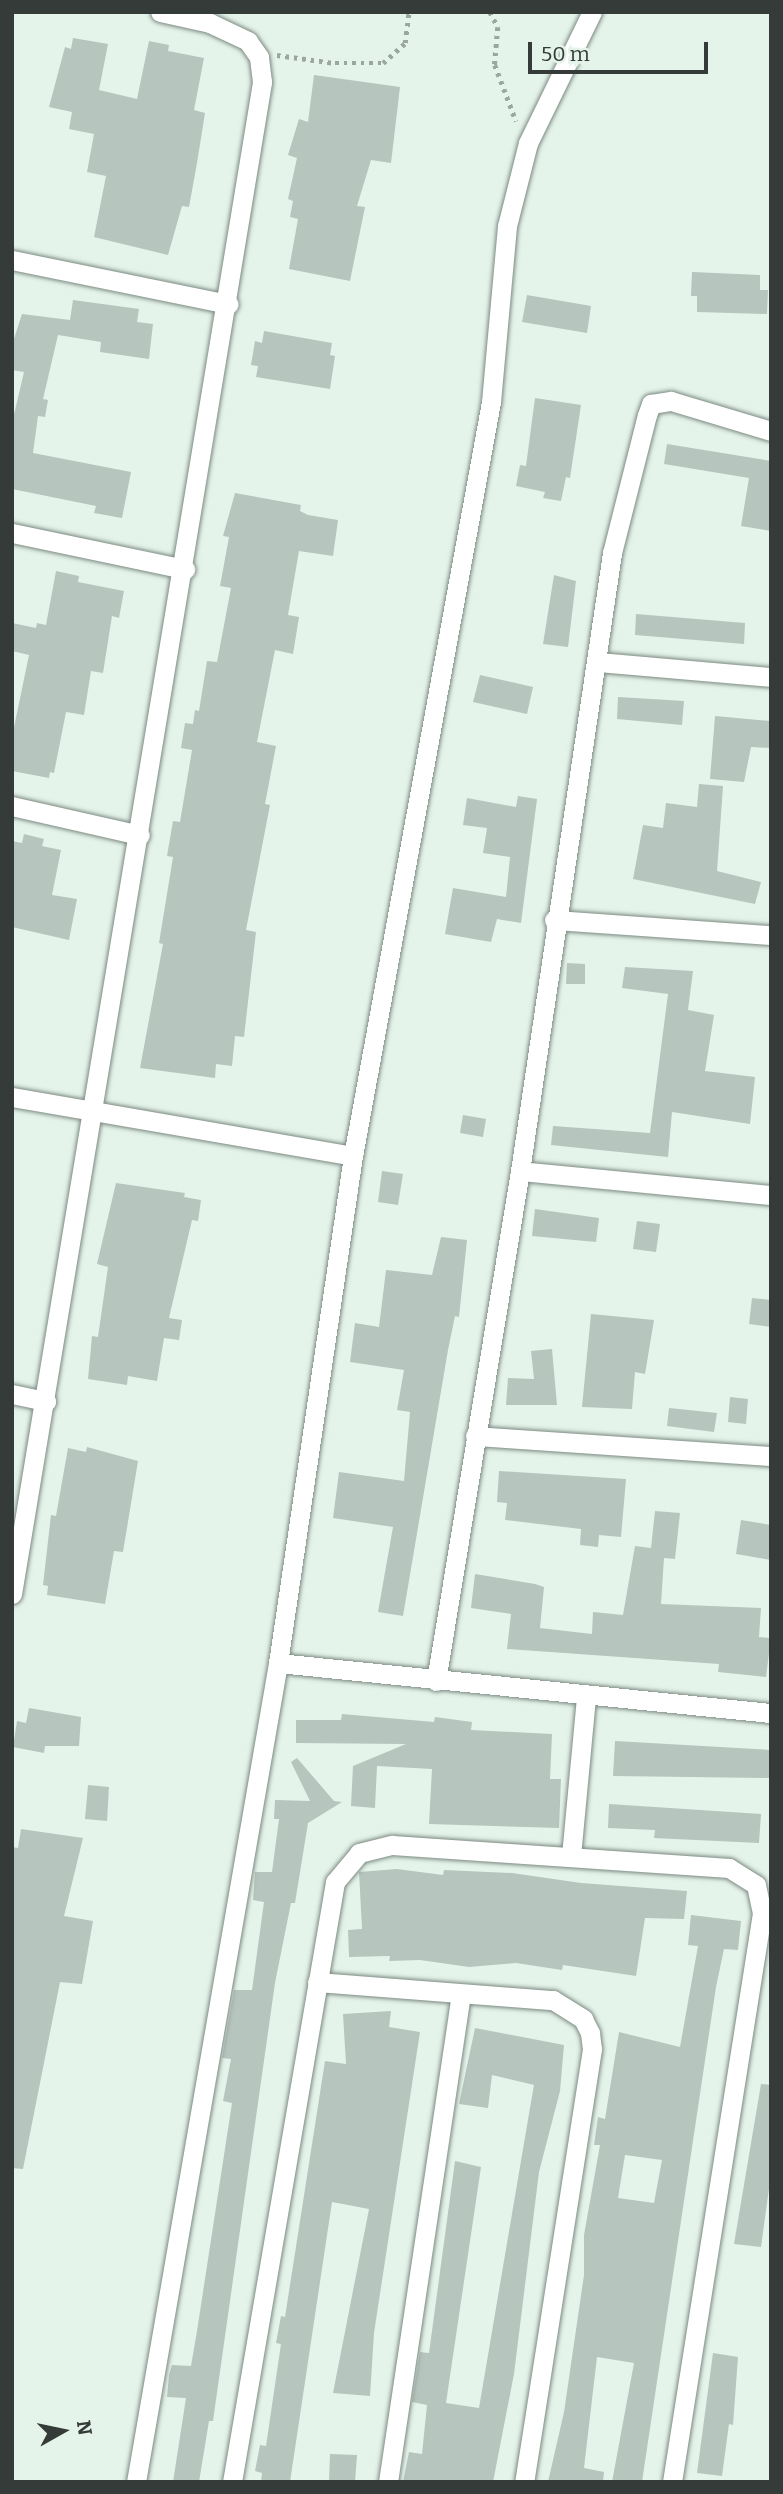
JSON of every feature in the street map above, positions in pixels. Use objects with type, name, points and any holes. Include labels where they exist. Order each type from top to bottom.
[{"type":"street","points":[[12,1594],[229,304],[262,82],[259,57],[248,41],[232,31],[160,12]]},
{"type":"street","points":[[136,2482],[278,1664],[354,1156],[491,402],[507,226],[528,143],[592,12]]},
{"type":"street","points":[[12,260],[229,304]]},
{"type":"street","points":[[436,1681],[520,1171],[555,920],[598,662],[612,553],[651,404],[671,401],[771,431]]},
{"type":"street","points":[[12,533],[184,569]]},
{"type":"street","points":[[598,662],[771,677]]},
{"type":"street","points":[[12,806],[140,835]]},
{"type":"street","points":[[555,920],[771,935]]},
{"type":"street","points":[[12,1097],[93,1114],[354,1156]]},
{"type":"street","points":[[520,1171],[771,1195]]},
{"type":"street","points":[[12,1394],[46,1401]]},
{"type":"street","points":[[475,1436],[771,1456]]},
{"type":"street","points":[[278,1664],[771,1713]]},
{"type":"street","points":[[570,1856],[586,1696]]},
{"type":"street","points":[[232,2482],[335,1882],[359,1853],[392,1845],[729,1868],[756,1885],[762,1913],[672,2482]]},
{"type":"street","points":[[317,1982],[553,2000],[583,2019],[591,2041],[524,2482]]},
{"type":"street","points":[[388,2482],[461,1994]]},
{"type":"path","points":[[259,57],[383,63],[405,43],[409,12]]},
{"type":"path","points":[[490,12],[498,27],[495,65],[528,143]]},
{"type":"building","points":[[73,38],[108,44],[99,90],[137,99],[149,41],[169,45],[168,51],[204,58],[194,110],[205,113],[189,207],[182,206],[168,255],[94,237],[106,176],[87,172],[94,134],[69,129],[72,112],[49,107],[65,47],[71,49]]},
{"type":"building","points":[[314,75],[400,87],[391,163],[371,160],[357,206],[365,207],[350,281],[289,269],[298,219],[290,217],[293,201],[288,199],[297,158],[288,155],[299,119],[308,122]]},
{"type":"building","points":[[692,272],[760,275],[760,290],[768,290],[767,314],[697,312],[697,296],[691,296]]},
{"type":"building","points":[[527,295],[591,306],[587,333],[522,322]]},
{"type":"building","points":[[73,300],[139,309],[137,322],[153,324],[149,359],[100,352],[101,342],[58,335],[43,399],[48,400],[45,417],[38,416],[33,453],[131,472],[122,518],[94,513],[96,506],[12,489],[12,423],[24,372],[12,370],[12,345],[22,314],[70,320]]},
{"type":"building","points":[[264,331],[332,343],[330,355],[335,356],[330,389],[256,377],[258,366],[251,365],[255,341],[262,343]]},
{"type":"building","points":[[535,398],[581,405],[570,478],[566,477],[561,501],[543,498],[545,492],[516,486],[520,465],[526,466]]},
{"type":"building","points":[[667,444],[771,461],[771,531],[741,526],[749,478],[664,464]]},
{"type":"building","points":[[235,493],[301,505],[300,511],[308,515],[338,520],[333,556],[299,551],[288,615],[299,617],[293,654],[275,650],[257,742],[276,746],[265,804],[270,805],[246,930],[256,932],[244,1037],[235,1036],[232,1066],[216,1064],[215,1078],[140,1068],[163,944],[159,943],[173,857],[167,856],[173,821],[180,822],[192,750],[181,748],[185,723],[193,724],[195,710],[199,711],[207,661],[217,662],[231,588],[220,586],[229,537],[223,536]]},
{"type":"building","points":[[56,571],[79,576],[78,582],[124,591],[119,618],[112,616],[103,673],[91,671],[84,715],[66,712],[54,773],[50,772],[49,778],[12,771],[12,737],[29,655],[12,651],[12,623],[36,628],[37,623],[46,625]]},
{"type":"building","points":[[554,575],[576,581],[568,647],[543,644]]},
{"type":"building","points":[[636,614],[745,623],[744,644],[635,635]]},
{"type":"building","points":[[480,675],[533,687],[527,714],[473,702]]},
{"type":"building","points":[[618,697],[684,701],[682,725],[617,719]]},
{"type":"building","points":[[715,716],[771,721],[771,748],[751,747],[744,782],[710,779]]},
{"type":"building","points":[[699,784],[723,786],[717,871],[761,882],[755,904],[633,879],[643,825],[663,828],[666,803],[697,807]]},
{"type":"building","points":[[518,796],[537,799],[521,923],[497,919],[491,942],[445,934],[453,888],[506,897],[510,857],[483,853],[487,828],[463,825],[467,798],[516,807]]},
{"type":"building","points":[[24,834],[44,839],[42,846],[61,850],[52,895],[77,899],[69,940],[12,927],[12,841],[22,843]]},
{"type":"building","points":[[567,963],[585,964],[585,984],[566,984]]},
{"type":"building","points":[[625,967],[693,971],[688,1010],[714,1015],[705,1071],[755,1077],[750,1124],[672,1112],[668,1157],[551,1145],[553,1126],[650,1133],[668,994],[622,988]]},
{"type":"building","points":[[463,1115],[486,1119],[483,1137],[460,1133]]},
{"type":"building","points":[[382,1171],[403,1174],[398,1205],[378,1202]]},
{"type":"building","points":[[116,1183],[185,1193],[184,1197],[201,1200],[198,1221],[192,1220],[169,1318],[182,1320],[179,1340],[164,1338],[157,1381],[128,1376],[127,1385],[88,1379],[92,1336],[98,1337],[108,1267],[97,1264]]},
{"type":"building","points":[[535,1209],[599,1218],[596,1242],[532,1236]]},
{"type":"building","points":[[637,1221],[660,1224],[656,1252],[633,1249]]},
{"type":"building","points":[[441,1237],[467,1240],[459,1317],[455,1316],[448,1350],[403,1616],[378,1612],[393,1527],[333,1518],[339,1472],[404,1481],[410,1412],[397,1410],[404,1370],[350,1362],[355,1323],[379,1327],[386,1270],[432,1275]]},
{"type":"building","points":[[752,1298],[771,1300],[771,1327],[749,1324]]},
{"type":"building","points":[[591,1314],[654,1320],[645,1374],[635,1372],[632,1409],[582,1407]]},
{"type":"building","points":[[552,1349],[557,1405],[506,1405],[508,1378],[534,1379],[531,1351]]},
{"type":"building","points":[[730,1397],[748,1399],[746,1424],[728,1422]]},
{"type":"building","points":[[669,1408],[717,1413],[714,1432],[667,1426]]},
{"type":"building","points":[[87,1447],[138,1461],[123,1552],[114,1551],[105,1604],[47,1595],[48,1586],[43,1585],[51,1515],[56,1516],[68,1448],[86,1452]]},
{"type":"building","points":[[499,1471],[626,1479],[621,1537],[599,1535],[598,1547],[580,1545],[581,1529],[505,1520],[507,1503],[497,1502]]},
{"type":"building","points":[[655,1511],[680,1513],[675,1559],[664,1558],[661,1604],[761,1608],[759,1637],[771,1638],[766,1677],[718,1672],[719,1664],[507,1649],[511,1614],[471,1608],[475,1574],[535,1584],[544,1587],[540,1628],[592,1634],[593,1612],[623,1615],[635,1546],[651,1548]]},
{"type":"building","points":[[741,1520],[771,1525],[771,1560],[736,1554]]},
{"type":"building","points":[[29,1708],[81,1717],[79,1746],[45,1746],[44,1753],[13,1747],[17,1721],[26,1723]]},
{"type":"building","points":[[342,1714],[434,1722],[435,1717],[472,1722],[471,1730],[552,1734],[550,1779],[561,1779],[559,1828],[429,1824],[432,1769],[377,1766],[375,1808],[351,1806],[353,1766],[406,1744],[296,1743],[296,1720],[341,1720]]},
{"type":"building","points":[[615,1741],[771,1750],[770,1778],[613,1776]]},
{"type":"building","points":[[297,1758],[334,1801],[342,1802],[308,1823],[295,1903],[291,1903],[275,1983],[213,2421],[209,2421],[199,2482],[173,2482],[186,2398],[167,2397],[169,2375],[172,2365],[191,2366],[197,2331],[232,2103],[223,2101],[231,2059],[222,2058],[234,1990],[252,1990],[264,1902],[253,1900],[255,1872],[272,1872],[279,1819],[274,1819],[275,1800],[310,1801],[291,1762]]},
{"type":"building","points":[[88,1785],[109,1787],[107,1821],[85,1819]]},
{"type":"building","points":[[609,1804],[761,1814],[759,1843],[654,1838],[655,1830],[608,1828]]},
{"type":"building","points":[[21,1829],[83,1838],[64,1916],[93,1921],[82,1984],[60,1982],[23,2169],[12,2168],[12,1847],[18,1848]]},
{"type":"building","points":[[397,1869],[443,1875],[444,1870],[512,1873],[581,1883],[687,1891],[684,1919],[645,1918],[636,1976],[563,1965],[562,1970],[516,1963],[469,1967],[420,1960],[389,1961],[390,1956],[349,1957],[348,1930],[362,1929],[359,1872]]},
{"type":"building","points":[[691,1915],[741,1921],[738,1950],[724,1949],[716,1987],[642,2482],[612,2482],[634,2363],[597,2357],[584,2468],[604,2472],[603,2482],[548,2482],[564,2412],[584,2275],[584,2235],[600,2145],[594,2145],[598,2117],[605,2119],[619,2032],[680,2047],[698,1946],[688,1945]],"holes":[[[625,2155],[662,2160],[654,2203],[618,2198]]]},
{"type":"building","points":[[391,2011],[389,2027],[420,2032],[374,2333],[370,2396],[333,2393],[369,2209],[332,2202],[290,2482],[261,2482],[262,2473],[255,2471],[260,2445],[266,2446],[281,2344],[276,2343],[281,2316],[285,2317],[325,2061],[346,2064],[343,2014]]},
{"type":"building","points":[[475,2028],[564,2045],[560,2091],[539,2172],[514,2374],[493,2482],[403,2482],[409,2452],[422,2454],[427,2405],[412,2402],[420,2352],[429,2353],[455,2161],[481,2167],[446,2403],[479,2408],[534,2085],[492,2075],[488,2108],[459,2104]]},
{"type":"building","points":[[761,2084],[771,2085],[771,2174],[761,2247],[734,2244]]},
{"type":"building","points":[[713,2353],[738,2357],[733,2425],[729,2424],[722,2476],[697,2473]]},
{"type":"building","points":[[330,2454],[357,2455],[355,2482],[329,2482]]}]
